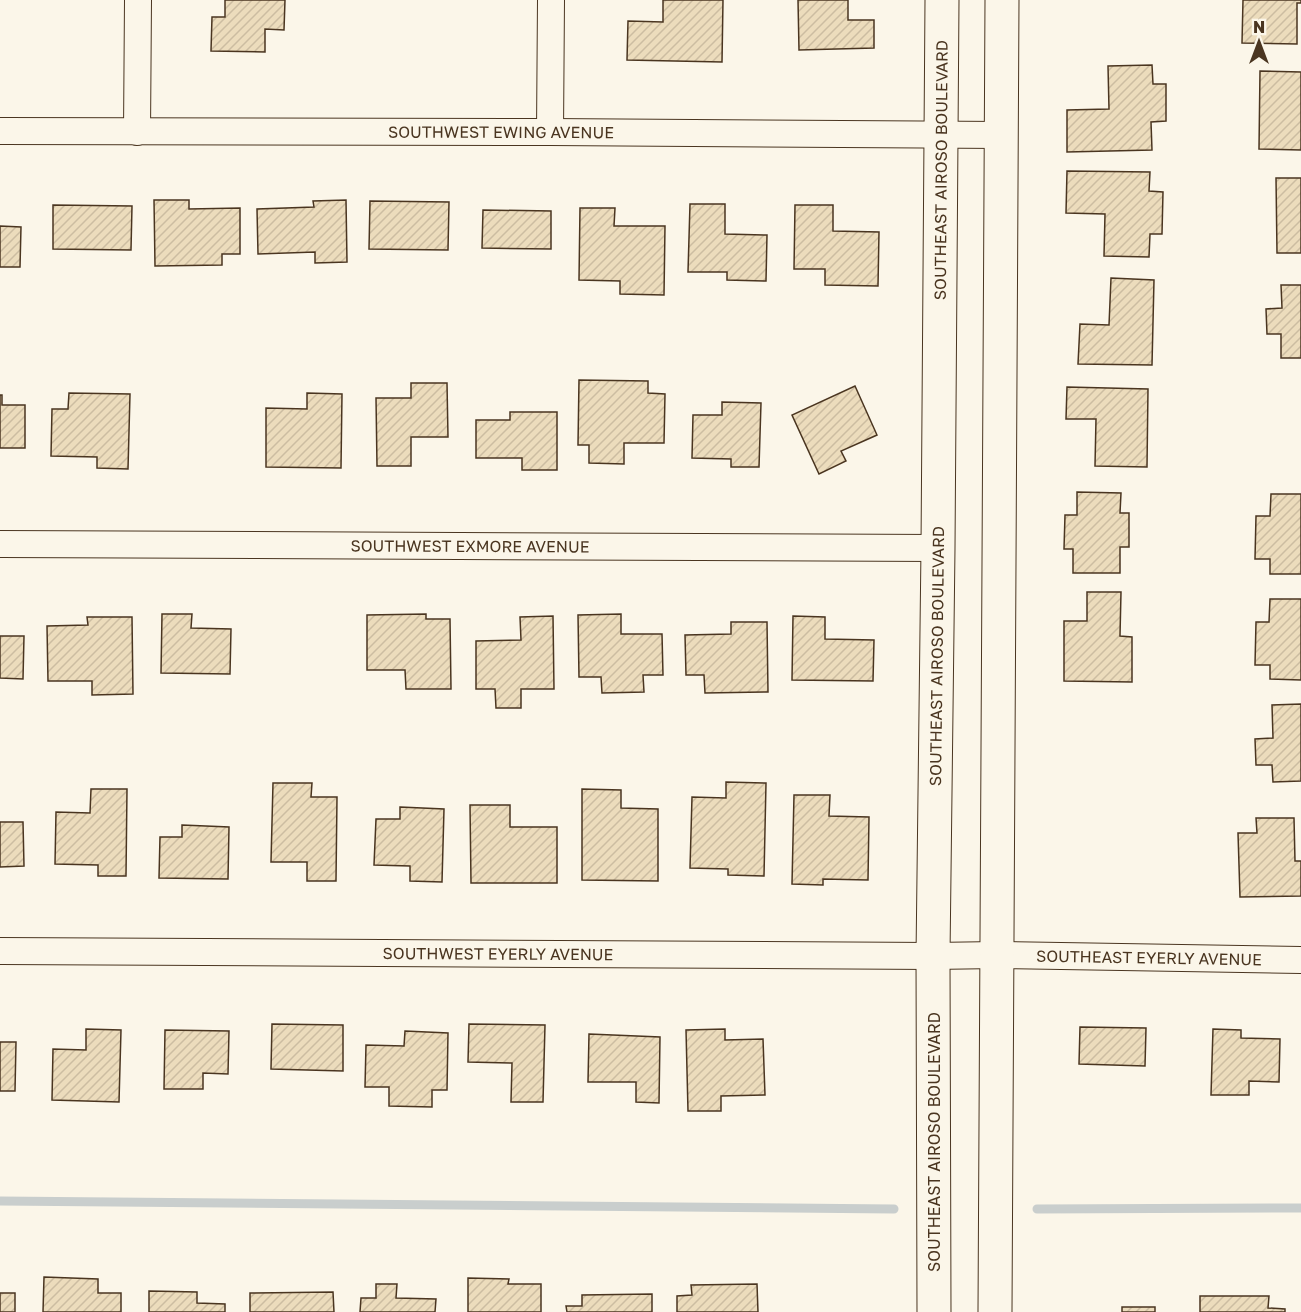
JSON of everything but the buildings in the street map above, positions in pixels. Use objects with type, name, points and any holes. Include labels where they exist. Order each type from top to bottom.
[{"type":"main road","name":"SOUTHEAST AIROSO BOULEVARD","points":[[934,1312],[933,956],[942,0]]},
{"type":"main road","points":[[995,1312],[1002,0]]},
{"type":"street","points":[[137,132],[138,0]]},
{"type":"street","points":[[550,0],[550,132]]},
{"type":"street","name":"SOUTHWEST EWING AVENUE","points":[[0,131],[1002,135]]},
{"type":"street","name":"SOUTHWEST EXMORE AVENUE","points":[[0,544],[938,548]]},
{"type":"street","name":"SOUTHWEST EYERLY AVENUE","points":[[0,951],[997,955]]},
{"type":"street","name":"SOUTHEAST EYERLY AVENUE","points":[[997,955],[1301,960]]},
{"type":"waterway","points":[[0,1201],[894,1209]]},
{"type":"waterway","points":[[1037,1209],[1301,1208]]}]
